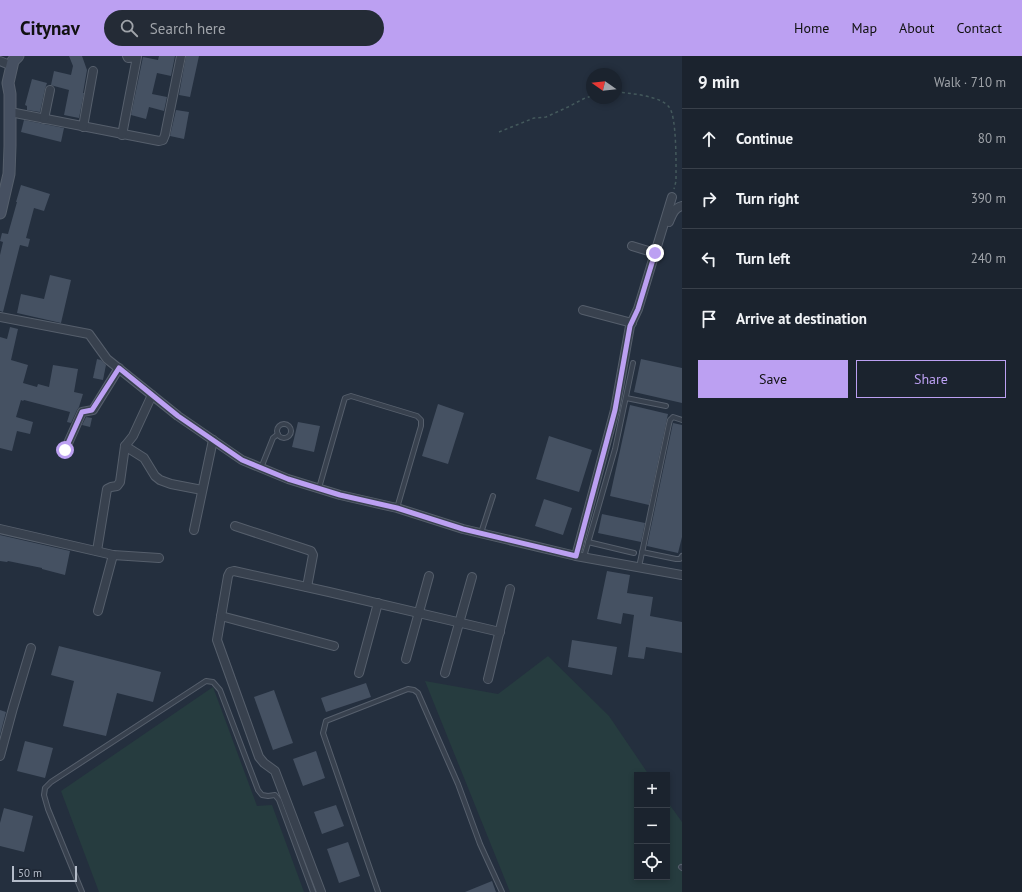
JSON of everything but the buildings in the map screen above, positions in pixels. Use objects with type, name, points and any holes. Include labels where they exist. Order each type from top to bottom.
[{"type":"street","points":[[122,135],[136,57],[128,58],[127,56]]},
{"type":"street","points":[[10,112],[122,135],[159,141],[163,140],[181,56]]},
{"type":"street","points":[[0,61],[15,61],[8,83],[10,94],[9,174],[0,213]]},
{"type":"street","points":[[83,127],[93,71]]},
{"type":"street","points":[[44,119],[50,90]]},
{"type":"street","points":[[580,556],[615,410],[630,326],[638,309],[672,197]]},
{"type":"street","points":[[583,310],[633,321],[642,315],[671,216],[675,209],[682,206]]},
{"type":"street","points":[[632,246],[655,253]]},
{"type":"street","points":[[0,317],[89,334],[107,359],[178,416],[242,460],[288,479],[340,495],[397,508],[463,529],[580,556],[682,575]]},
{"type":"street","points":[[65,450],[82,412],[92,410],[119,368]]},
{"type":"street","points":[[96,551],[107,489],[117,486],[120,482],[126,446],[133,436],[152,396]]},
{"type":"street","points":[[194,530],[213,440]]},
{"type":"street","points":[[126,446],[144,458],[155,476],[160,480],[170,484],[202,490]]},
{"type":"street","points":[[235,526],[311,551],[313,555],[307,587]]},
{"type":"street","points":[[0,529],[113,555],[159,558]]},
{"type":"street","points":[[98,611],[113,555]]},
{"type":"street","points":[[321,892],[275,771],[259,758],[217,640],[228,576],[230,572],[234,571],[307,587],[500,632]]},
{"type":"street","points":[[406,658],[429,576]]},
{"type":"street","points":[[445,673],[472,577]]},
{"type":"street","points":[[488,679],[510,589]]},
{"type":"street","points":[[359,674],[378,603]]},
{"type":"street","points":[[221,616],[334,646]]},
{"type":"street","points":[[0,756],[12,708],[30,648]]},
{"type":"lane","points":[[580,556],[588,542],[615,449],[633,363]]},
{"type":"lane","points":[[319,488],[345,398],[351,396],[417,416],[421,420],[421,426],[397,508]]},
{"type":"lane","points":[[626,398],[666,406]]},
{"type":"lane","points":[[638,567],[670,420],[673,417],[682,420]]},
{"type":"lane","points":[[261,468],[273,438],[278,434]]},
{"type":"lane","points":[[481,533],[493,496]]},
{"type":"lane","points":[[588,542],[634,552]]},
{"type":"lane","points":[[642,552],[676,559],[680,559],[682,556]]},
{"type":"lane","points":[[82,892],[48,809],[44,795],[45,788],[51,782],[206,681],[213,682],[220,690],[258,790],[262,795],[275,795],[279,800],[313,892]]},
{"type":"lane","points":[[378,892],[323,733],[326,721],[408,689],[414,690],[418,693],[458,784],[480,844],[502,892]]},
{"type":"path","points":[[622,92],[659,100],[668,106],[672,112],[674,124],[676,181],[672,197]]},
{"type":"path","points":[[499,132],[534,118],[546,116],[586,98]]},
{"type":"green space","points":[[548,656],[609,716],[647,772],[634,772],[634,880],[670,880],[670,805],[682,822],[682,892],[510,892],[425,681],[498,694]]},
{"type":"green space","points":[[213,687],[257,806],[272,805],[304,892],[99,892],[61,791]]},
{"type":"route","points":[[65,450],[82,412],[92,410],[119,368],[178,416],[242,460],[288,479],[340,495],[397,508],[463,529],[576,556],[615,410],[630,326],[638,309],[655,253]]}]
